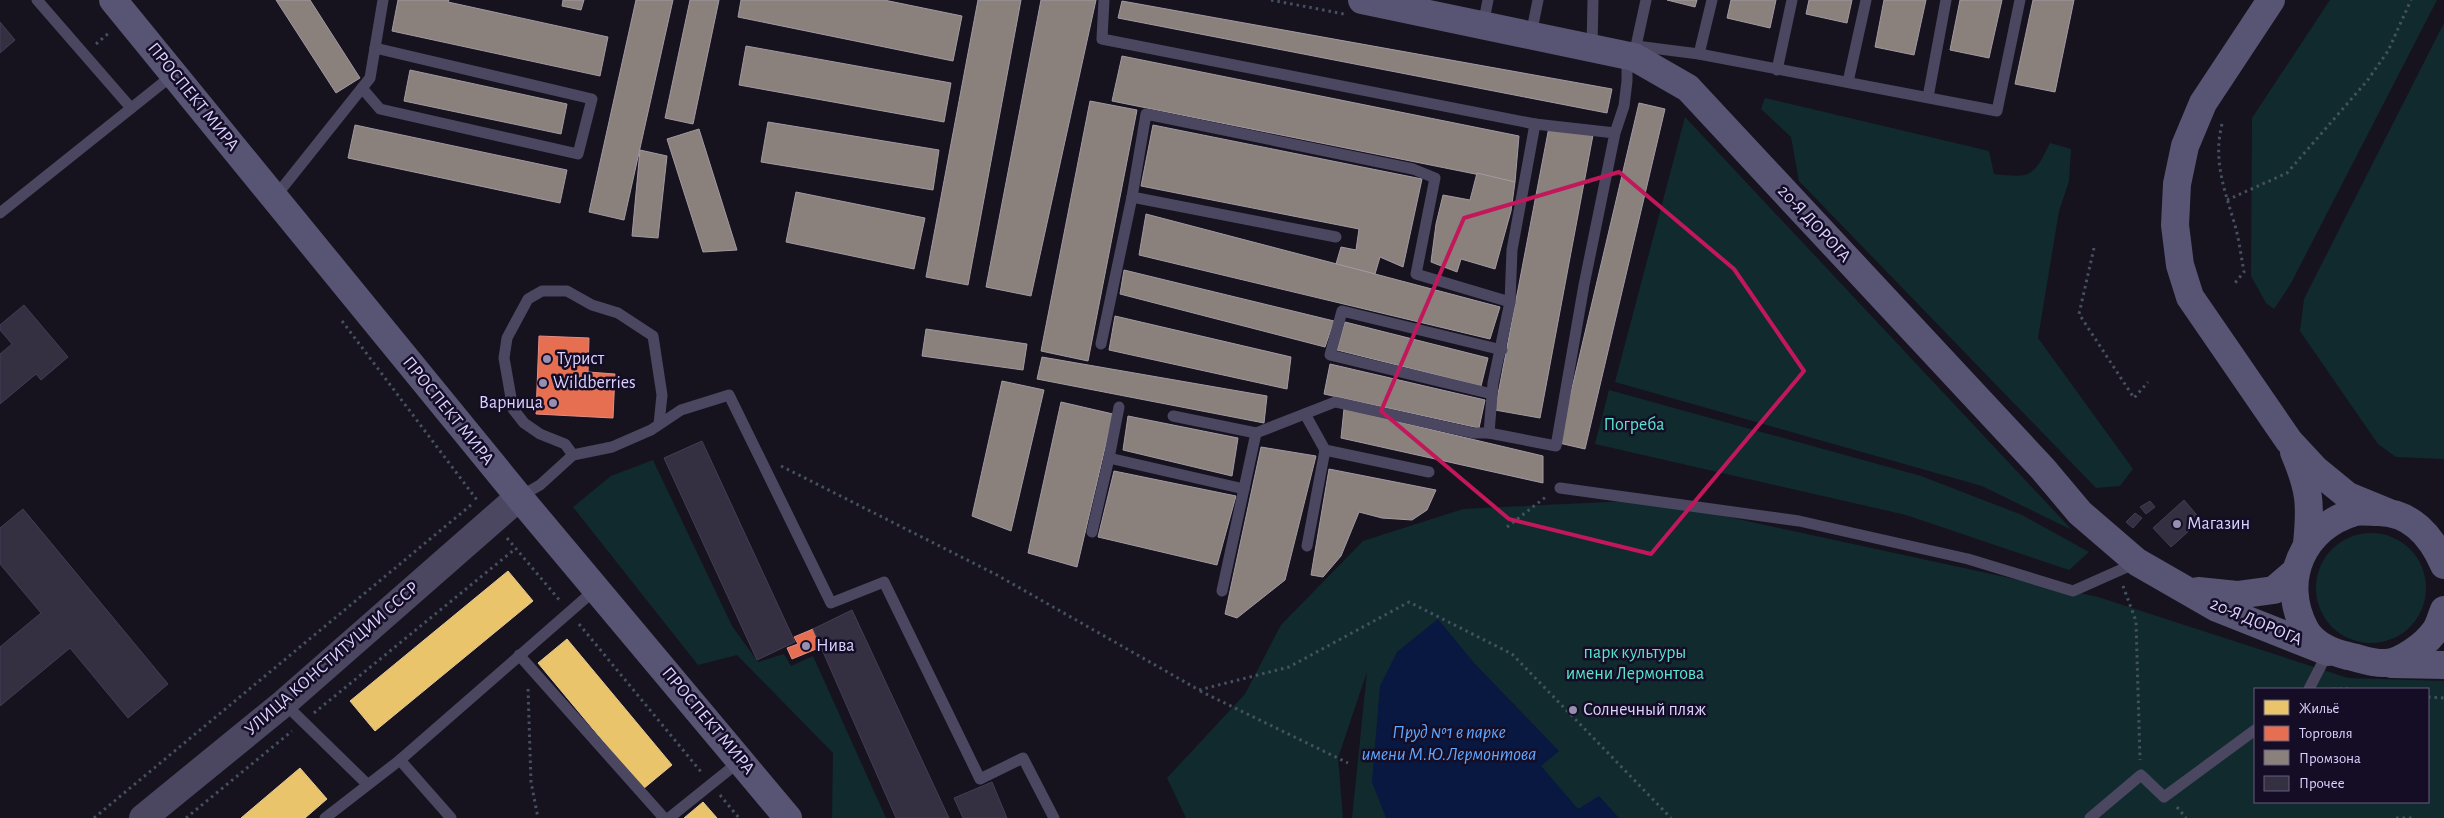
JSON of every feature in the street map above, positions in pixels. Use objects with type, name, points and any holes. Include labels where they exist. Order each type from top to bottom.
[{"type":"main road","name":"ПРОСПЕКТ МИРА","points":[[113,0],[519,497],[788,818]]},
{"type":"main road","name":"20-Я ДОРОГА","points":[[1362,0],[1431,7],[1483,27],[1592,48],[1632,53],[1688,88],[2043,469],[2127,567],[2186,590],[2217,608],[2328,652],[2386,664]]},
{"type":"main road","points":[[2271,0],[2203,103],[2185,146],[2177,184],[2175,225],[2180,266],[2190,297],[2289,442],[2315,469],[2348,496],[2415,524],[2436,546],[2444,565]]},
{"type":"main road","points":[[2289,442],[2304,477],[2310,506],[2307,544],[2295,572],[2295,602],[2306,630],[2328,652]]},
{"type":"main road","points":[[2307,544],[2328,523],[2357,512],[2387,512]]},
{"type":"main road","name":"20-Я ДОРОГА","points":[[2186,590],[2237,594],[2274,590],[2295,572]]},
{"type":"main road","points":[[2386,664],[2413,653],[2436,631],[2444,610]]},
{"type":"main road","points":[[2386,664],[2444,665]]},
{"type":"street","name":"УЛИЦА КОНСТИТУЦИИ СССР","points":[[142,818],[284,703],[519,497]]},
{"type":"lane","points":[[38,0],[130,108]]},
{"type":"lane","points":[[274,197],[370,78],[383,0]]},
{"type":"lane","points":[[1104,0],[1102,39],[1535,124],[1615,133]]},
{"type":"lane","points":[[1483,27],[1488,0]]},
{"type":"lane","points":[[1531,37],[1538,0]]},
{"type":"lane","points":[[1592,48],[1593,0]]},
{"type":"lane","points":[[1174,416],[1256,433],[1334,402],[1473,433],[1489,433],[1556,446],[1584,285],[1615,133],[1624,106],[1632,53],[1646,0]]},
{"type":"lane","points":[[1699,54],[1712,0]]},
{"type":"lane","points":[[1777,70],[1792,0]]},
{"type":"lane","points":[[1848,82],[1866,0]]},
{"type":"lane","points":[[1928,96],[1946,0]]},
{"type":"lane","points":[[1632,53],[1699,54],[1777,70],[1928,96],[1998,111],[2020,0]]},
{"type":"lane","points":[[362,88],[380,109],[578,154],[592,98],[375,48]]},
{"type":"lane","points":[[0,212],[174,74]]},
{"type":"lane","points":[[1101,344],[1132,197],[1146,114],[1413,169],[1435,178],[1416,274],[1510,302]]},
{"type":"lane","points":[[1489,433],[1492,394],[1510,302],[1512,250],[1535,124]]},
{"type":"lane","points":[[1132,197],[1336,237]]},
{"type":"lane","points":[[573,455],[565,444],[540,434],[524,423],[513,409],[507,383],[504,358],[507,338],[528,299],[542,291],[567,291],[592,305],[618,313],[653,336],[662,395],[659,424]]},
{"type":"lane","points":[[1492,394],[1330,355],[1342,311],[1502,350]]},
{"type":"lane","points":[[519,497],[540,485],[573,455],[612,447],[659,424],[681,410],[729,395],[831,603],[884,582],[980,779],[1023,758],[1054,818]]},
{"type":"lane","points":[[1092,532],[1120,407]]},
{"type":"lane","points":[[1305,414],[1325,450],[1307,546]]},
{"type":"lane","points":[[1222,591],[1256,433]]},
{"type":"lane","points":[[1325,450],[1429,472]]},
{"type":"lane","points":[[1108,458],[1244,489]]},
{"type":"lane","points":[[1560,488],[1799,521],[1968,559],[2072,591],[2127,567]]},
{"type":"lane","points":[[324,818],[400,760],[597,588]]},
{"type":"lane","points":[[2310,688],[2328,652]]},
{"type":"lane","points":[[519,655],[664,818]]},
{"type":"lane","points":[[284,703],[367,784]]},
{"type":"lane","points":[[2090,818],[2141,775],[2164,797],[2254,731]]},
{"type":"lane","points":[[400,760],[451,818]]},
{"type":"lane","points":[[669,818],[741,760]]},
{"type":"path","points":[[2227,200],[2287,173],[2368,81],[2388,51],[2411,0]]},
{"type":"path","points":[[84,54],[114,28]]},
{"type":"path","points":[[2224,115],[2217,142],[2222,185],[2235,224],[2244,272],[2235,283]]},
{"type":"path","points":[[2094,248],[2079,314],[2134,398],[2148,382]]},
{"type":"path","points":[[758,455],[997,575],[1199,690],[1348,764]]},
{"type":"path","points":[[94,818],[477,500],[461,479]]},
{"type":"path","points":[[1507,527],[1533,505],[1560,488]]},
{"type":"path","points":[[506,535],[515,549],[739,818]]},
{"type":"path","points":[[186,818],[515,549]]},
{"type":"path","points":[[2127,567],[2136,621],[2141,775]]},
{"type":"path","points":[[1199,690],[1289,666],[1409,602],[1512,654],[1670,818]]},
{"type":"path","points":[[528,665],[527,709],[531,782],[538,818]]},
{"type":"path","points":[[2429,697],[2444,698]]},
{"type":"path","points":[[2396,818],[2412,818]]},
{"type":"highlighted area","points":[[1619,172],[1734,269],[1804,371],[1651,554],[1509,519],[1381,411],[1464,218]]},
{"type":"green space","points":[[2330,0],[2437,0],[2290,285],[2274,309],[2266,303],[2251,276],[2252,118]]},
{"type":"green space","points":[[2444,23],[2444,459],[2396,457],[2378,444],[2300,331],[2304,299]]},
{"type":"green space","points":[[1765,98],[1989,151],[1994,174],[2016,176],[2030,173],[2039,163],[2050,143],[2071,149],[2069,181],[2059,211],[2038,338],[2133,469],[2120,486],[2096,488],[1799,181],[1791,137],[1761,109]]},
{"type":"green space","points":[[1685,117],[2072,530],[1982,486],[1615,382]]},
{"type":"green space","name":"Погреба","points":[[1609,390],[1921,476],[2022,515],[2089,552],[2069,570],[1906,515],[1595,444]]},
{"type":"green space","points":[[653,460],[732,626],[758,662],[784,654],[791,666],[813,656],[886,818],[832,818],[833,753],[737,655],[698,665],[573,507],[611,476]]},
{"type":"green space","name":"парк культуры имени Лермонтова","points":[[1650,500],[2098,597],[2348,678],[2444,681],[2444,818],[1352,818],[1367,672],[1338,758],[1343,818],[1186,818],[1167,778],[1245,694],[1281,625],[1363,541],[1463,509]]},
{"type":"green space","points":[[2371,533],[2392,537],[2410,549],[2422,567],[2426,588],[2422,609],[2410,627],[2392,639],[2371,643],[2350,639],[2332,627],[2320,609],[2316,588],[2320,567],[2332,549],[2350,537]]},
{"type":"water","name":"Пруд №1 в парке имени М.Ю.Лермонтова","points":[[1438,619],[1474,663],[1559,751],[1541,766],[1578,809],[1599,796],[1619,818],[1386,818],[1372,782],[1380,686],[1397,652]]},
{"type":"building: Жильё","points":[[508,571],[533,601],[375,731],[350,701]]},
{"type":"building: Жильё","points":[[567,639],[672,765],[643,789],[538,663]]},
{"type":"building: Жильё","points":[[300,768],[327,799],[305,818],[241,818]]},
{"type":"building: Жильё","points":[[703,802],[717,818],[684,818]]},
{"type":"building: Торговля","points":[[539,336],[589,338],[588,372],[615,374],[613,418],[536,414]]},
{"type":"building: Торговля","points":[[813,629],[821,647],[792,659],[787,648],[798,644],[794,637]]},
{"type":"building: Промзона","points":[[276,0],[310,0],[360,78],[336,93]]},
{"type":"building: Промзона","points":[[398,0],[449,0],[448,2],[608,37],[600,76],[392,31]]},
{"type":"building: Промзона","points":[[563,0],[584,0],[581,10],[562,6]]},
{"type":"building: Промзона","points":[[636,0],[673,0],[624,220],[589,212]]},
{"type":"building: Промзона","points":[[690,0],[719,0],[693,124],[665,118]]},
{"type":"building: Промзона","points":[[741,0],[884,0],[962,16],[953,61],[738,17]]},
{"type":"building: Промзона","points":[[978,0],[1021,0],[968,285],[926,277]]},
{"type":"building: Промзона","points":[[1041,0],[1096,0],[1031,296],[986,287]]},
{"type":"building: Промзона","points":[[1667,0],[1697,0],[1695,7]]},
{"type":"building: Промзона","points":[[1731,0],[1776,0],[1770,28],[1727,18]]},
{"type":"building: Промзона","points":[[1809,0],[1852,0],[1847,23],[1806,14]]},
{"type":"building: Промзона","points":[[1884,0],[1926,0],[1914,55],[1875,47]]},
{"type":"building: Промзона","points":[[1960,0],[2002,0],[1989,58],[1950,50]]},
{"type":"building: Промзона","points":[[2033,0],[2074,0],[2055,92],[2015,84]]},
{"type":"building: Промзона","points":[[1122,1],[1612,89],[1607,113],[1118,18]]},
{"type":"building: Промзона","points":[[746,46],[951,83],[944,122],[739,85]]},
{"type":"building: Промзона","points":[[1122,56],[1519,136],[1515,182],[1112,101]]},
{"type":"building: Промзона","points":[[410,70],[567,104],[561,134],[404,101]]},
{"type":"building: Промзона","points":[[1090,101],[1137,110],[1088,361],[1041,351]]},
{"type":"building: Промзона","points":[[1639,103],[1665,109],[1585,449],[1559,443]]},
{"type":"building: Промзона","points":[[768,122],[939,150],[933,190],[761,162]]},
{"type":"building: Промзона","points":[[355,125],[567,170],[560,203],[348,158]]},
{"type":"building: Промзона","points":[[1153,125],[1422,179],[1403,267],[1380,257],[1375,274],[1336,264],[1341,247],[1356,250],[1359,229],[1141,186]]},
{"type":"building: Промзона","points":[[1549,127],[1593,135],[1540,418],[1495,410]]},
{"type":"building: Промзона","points":[[699,129],[737,250],[703,252],[667,139]]},
{"type":"building: Промзона","points":[[640,150],[667,156],[658,238],[632,236]]},
{"type":"building: Промзона","points":[[1477,173],[1515,182],[1511,211],[1495,269],[1461,259],[1457,272],[1431,262],[1436,224],[1443,195],[1470,200]]},
{"type":"building: Промзона","points":[[796,192],[925,218],[914,269],[786,242]]},
{"type":"building: Промзона","points":[[1146,214],[1500,307],[1490,339],[1139,255]]},
{"type":"building: Промзона","points":[[1124,270],[1334,321],[1325,347],[1120,294]]},
{"type":"building: Промзона","points":[[1115,316],[1291,357],[1287,389],[1109,350]]},
{"type":"building: Промзона","points":[[1345,322],[1488,358],[1481,386],[1337,350]]},
{"type":"building: Промзона","points":[[926,329],[1027,344],[1023,370],[922,356]]},
{"type":"building: Промзона","points":[[1042,357],[1267,396],[1264,423],[1037,379]]},
{"type":"building: Промзона","points":[[1330,364],[1485,400],[1479,428],[1324,394]]},
{"type":"building: Промзона","points":[[1002,381],[1044,390],[1011,531],[972,516]]},
{"type":"building: Промзона","points":[[1061,402],[1113,414],[1077,567],[1028,553]]},
{"type":"building: Промзона","points":[[1344,409],[1543,456],[1543,483],[1341,438]]},
{"type":"building: Промзона","points":[[1128,416],[1238,438],[1232,476],[1123,450]]},
{"type":"building: Промзона","points":[[1261,447],[1316,456],[1285,580],[1237,618],[1225,614]]},
{"type":"building: Промзона","points":[[1329,469],[1436,490],[1427,510],[1412,520],[1382,518],[1359,512],[1341,556],[1323,577],[1311,575]]},
{"type":"building: Промзона","points":[[1114,471],[1236,496],[1217,565],[1098,537]]},
{"type":"building: Прочее","points":[[0,22],[15,40],[0,53]]},
{"type":"building: Прочее","points":[[24,305],[68,357],[41,380],[36,374],[0,404],[0,354],[12,344],[0,330],[0,325]]},
{"type":"building: Прочее","points":[[702,441],[795,642],[757,660],[664,458]]},
{"type":"building: Прочее","name":"Магазин","points":[[2184,500],[2201,520],[2171,547],[2153,528]]},
{"type":"building: Прочее","points":[[2150,501],[2155,507],[2146,514],[2140,507]]},
{"type":"building: Прочее","points":[[23,509],[168,684],[128,718],[70,648],[0,706],[0,647],[41,613],[0,564],[0,528]]},
{"type":"building: Прочее","points":[[2135,513],[2142,518],[2133,528],[2126,522]]},
{"type":"building: Прочее","points":[[852,610],[949,818],[896,818],[813,629]]},
{"type":"building: Прочее","points":[[992,782],[1007,818],[963,818],[954,798]]},
{"type":"place","name":"Турист","points":[[547,359]]},
{"type":"place","name":"Wildberries","points":[[543,383]]},
{"type":"place","name":"Варница","points":[[553,403]]},
{"type":"place","name":"Магазин","points":[[2177,524]]},
{"type":"place","name":"Нива","points":[[806,646]]},
{"type":"place","name":"Солнечный пляж","points":[[1573,710]]}]
